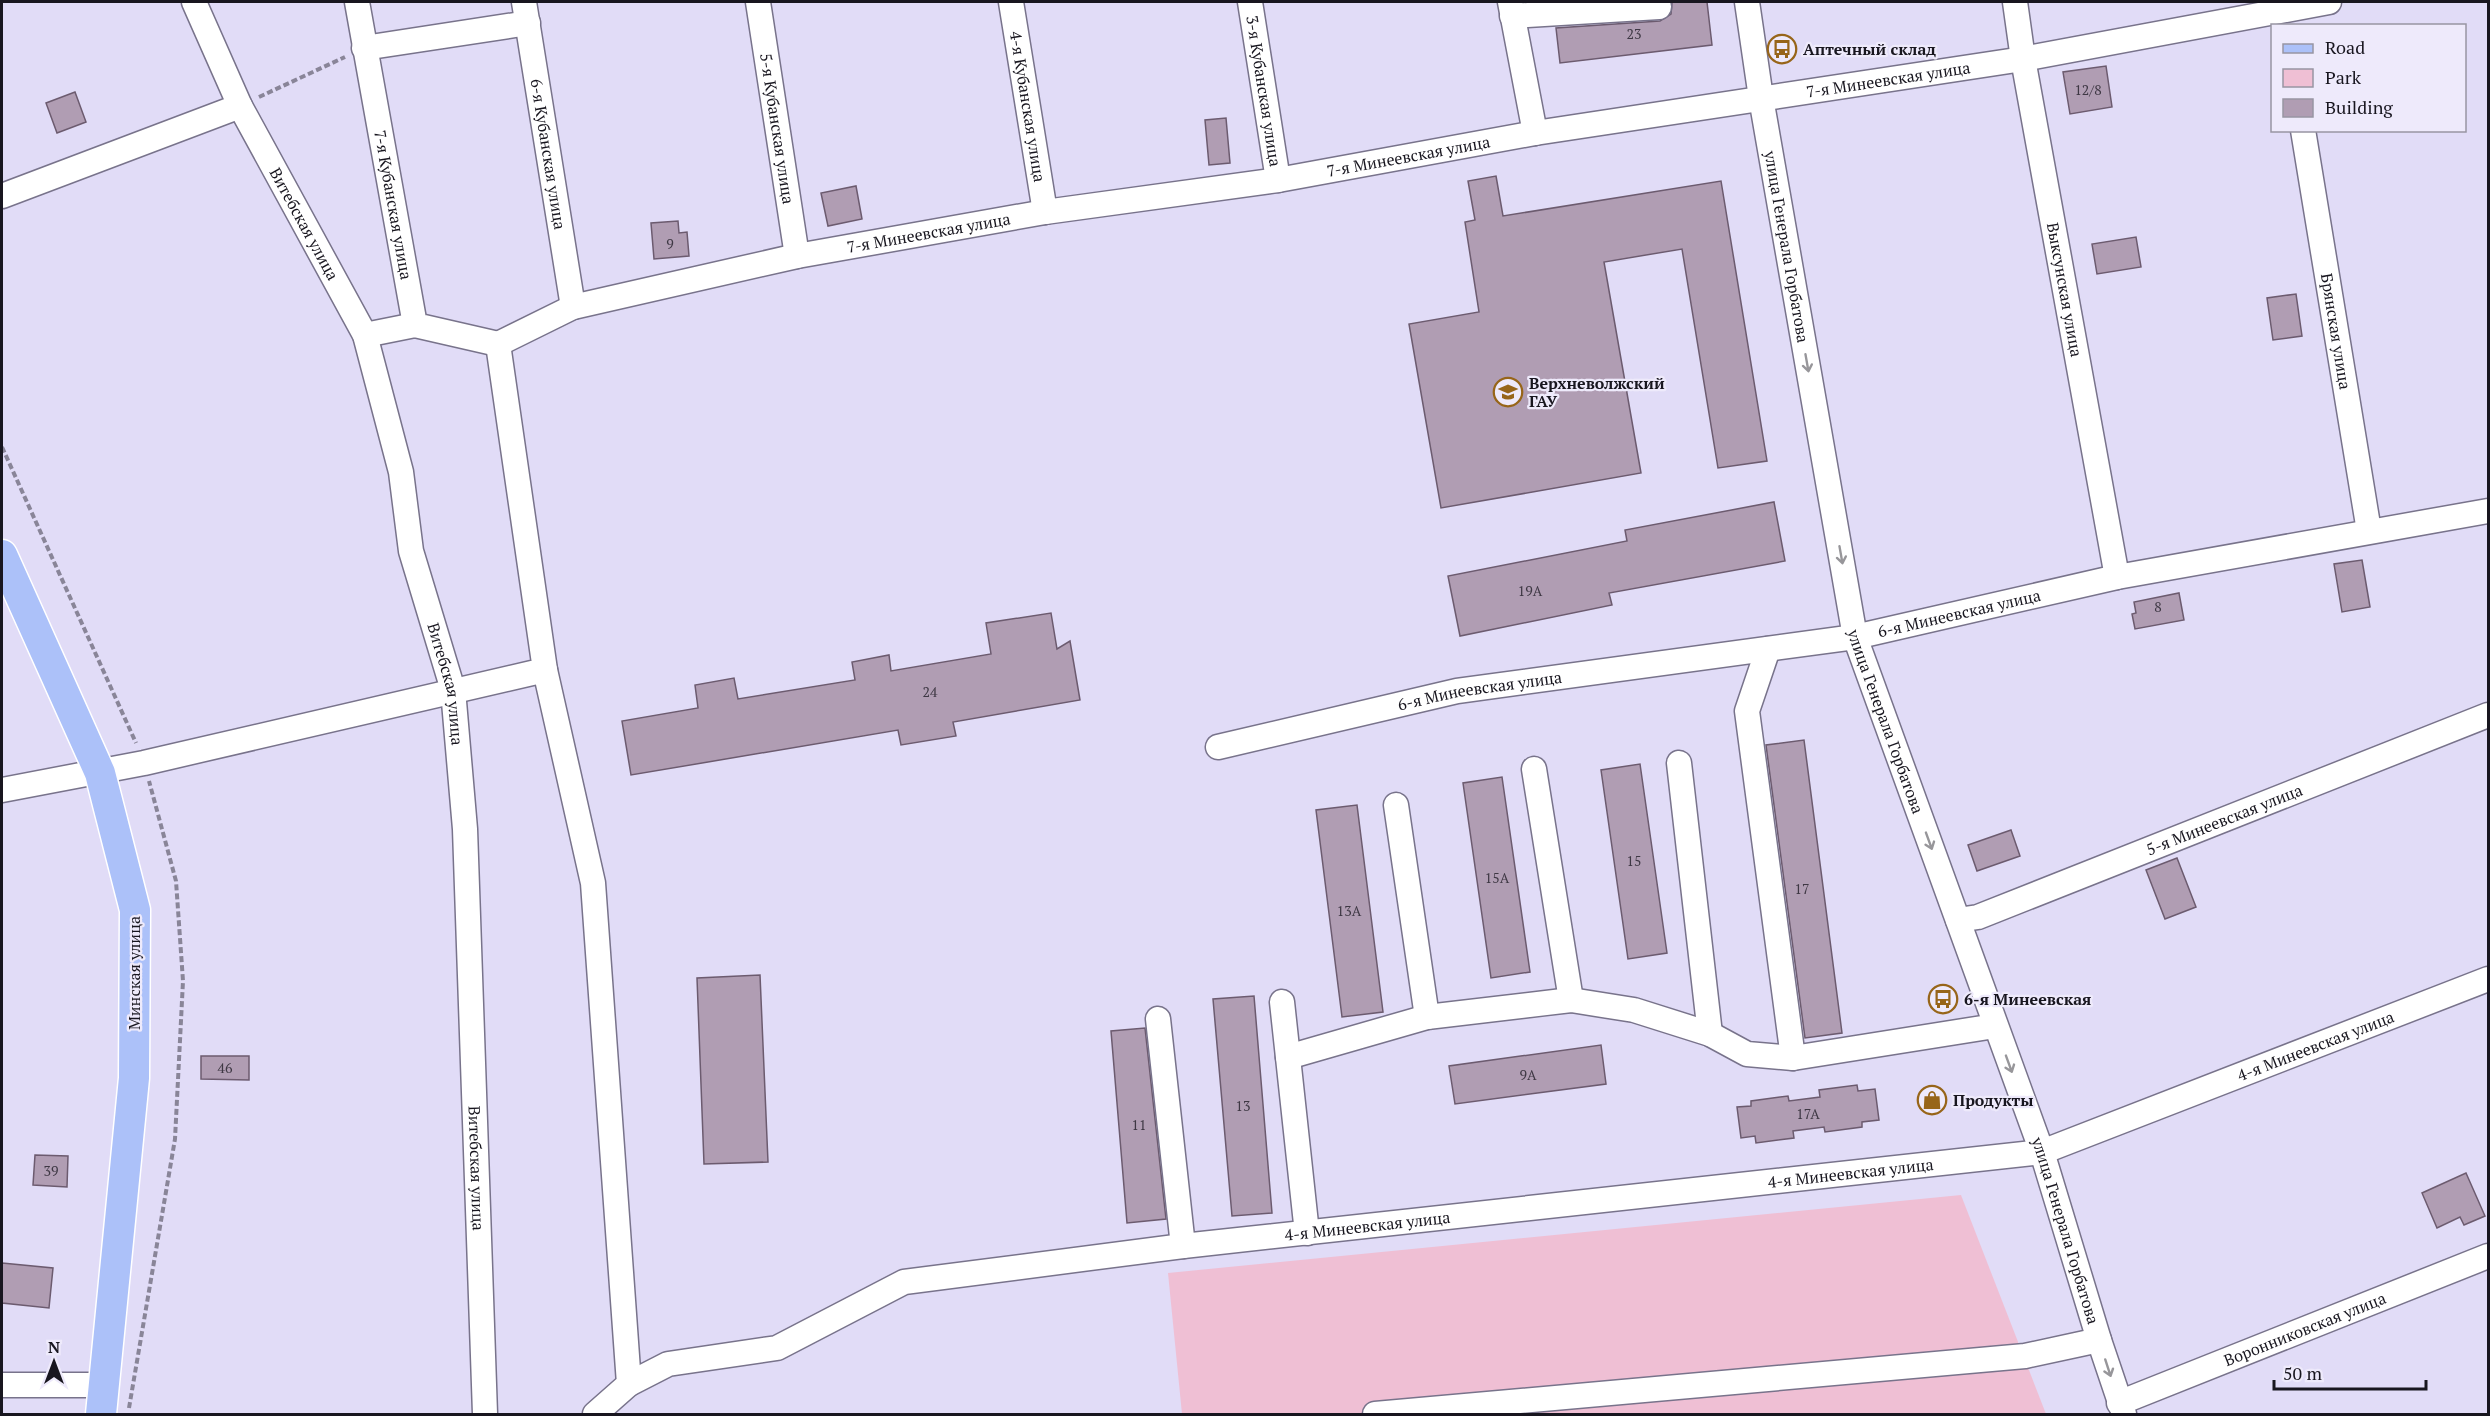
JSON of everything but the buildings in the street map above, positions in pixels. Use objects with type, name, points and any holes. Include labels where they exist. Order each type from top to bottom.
[{"type":"main road","name":"Минская улица","points":[[2,555],[100,773],[135,910],[134,1078],[102,1400]]},
{"type":"street","name":"Витебская улица","points":[[194,2],[240,106],[365,335],[401,472],[411,551],[453,690],[465,829],[485,1414]]},
{"type":"street","name":"7-я Кубанская улица","points":[[357,2],[416,325]]},
{"type":"street","name":"5-я Кубанская улица","points":[[758,2],[797,256]]},
{"type":"street","name":"4-я Кубанская улица","points":[[1011,2],[1045,212]]},
{"type":"street","name":"3-я Кубанская улица","points":[[1250,2],[1278,180]]},
{"type":"street","name":"улица Генерала Горбатова","points":[[1747,2],[1761,98],[1855,637],[2042,1152],[2122,1409]]},
{"type":"street","name":"Выксунская улица","points":[[2015,2],[2023,58],[2117,577]]},
{"type":"street","name":"7-я Минеевская улица","points":[[498,344],[573,307],[797,256],[1045,212],[1278,180],[1535,133],[2023,58],[2329,2]]},
{"type":"street","points":[[1535,133],[1511,9],[1659,7]]},
{"type":"street","points":[[364,48],[526,12]]},
{"type":"street","name":"6-я Кубанская улица","points":[[526,12],[573,307]]},
{"type":"street","points":[[2,196],[240,106]]},
{"type":"street","name":"Брянская улица","points":[[2303,132],[2369,531]]},
{"type":"street","points":[[365,335],[416,325],[498,344],[545,670],[593,883],[629,1384]]},
{"type":"street","name":"6-я Минеевская улица","points":[[1218,747],[1457,691],[1855,637],[2117,577],[2369,531],[2488,512]]},
{"type":"street","points":[[1768,649],[1747,711],[1793,1058]]},
{"type":"street","points":[[2,790],[100,773],[545,670]]},
{"type":"street","name":"5-я Минеевская улица","points":[[1958,920],[1978,917],[2488,715]]},
{"type":"street","points":[[1679,763],[1710,1034]]},
{"type":"street","points":[[1534,769],[1571,1000]]},
{"type":"street","points":[[1396,805],[1427,1017]]},
{"type":"street","name":"4-я Минеевская улица","points":[[596,1414],[629,1384],[668,1364],[777,1348],[904,1282],[1183,1246],[2042,1152],[2488,979]]},
{"type":"street","points":[[1288,1057],[1427,1017],[1571,1000],[1634,1010],[1710,1034],[1748,1054],[1793,1058],[1995,1026]]},
{"type":"street","points":[[1282,1002],[1307,1233]]},
{"type":"street","points":[[1158,1019],[1183,1246]]},
{"type":"street","name":"Воронниковская улица","points":[[2122,1409],[2488,1256]]},
{"type":"street","points":[[1375,1414],[2025,1356],[2099,1340]]},
{"type":"street","points":[[2,1384],[102,1400]]},
{"type":"path","points":[[240,106],[364,48]]},
{"type":"green space","points":[[1961,1195],[2046,1414],[1182,1414],[1168,1273]]},
{"type":"place","name":"Аптечный склад","points":[[1782,49]]},
{"type":"place","name":"Верхневолжский ГАУ","points":[[1508,392]]},
{"type":"place","name":"6-я Минеевская","points":[[1943,999]]},
{"type":"place","name":"Продукты","points":[[1932,1100]]}]
